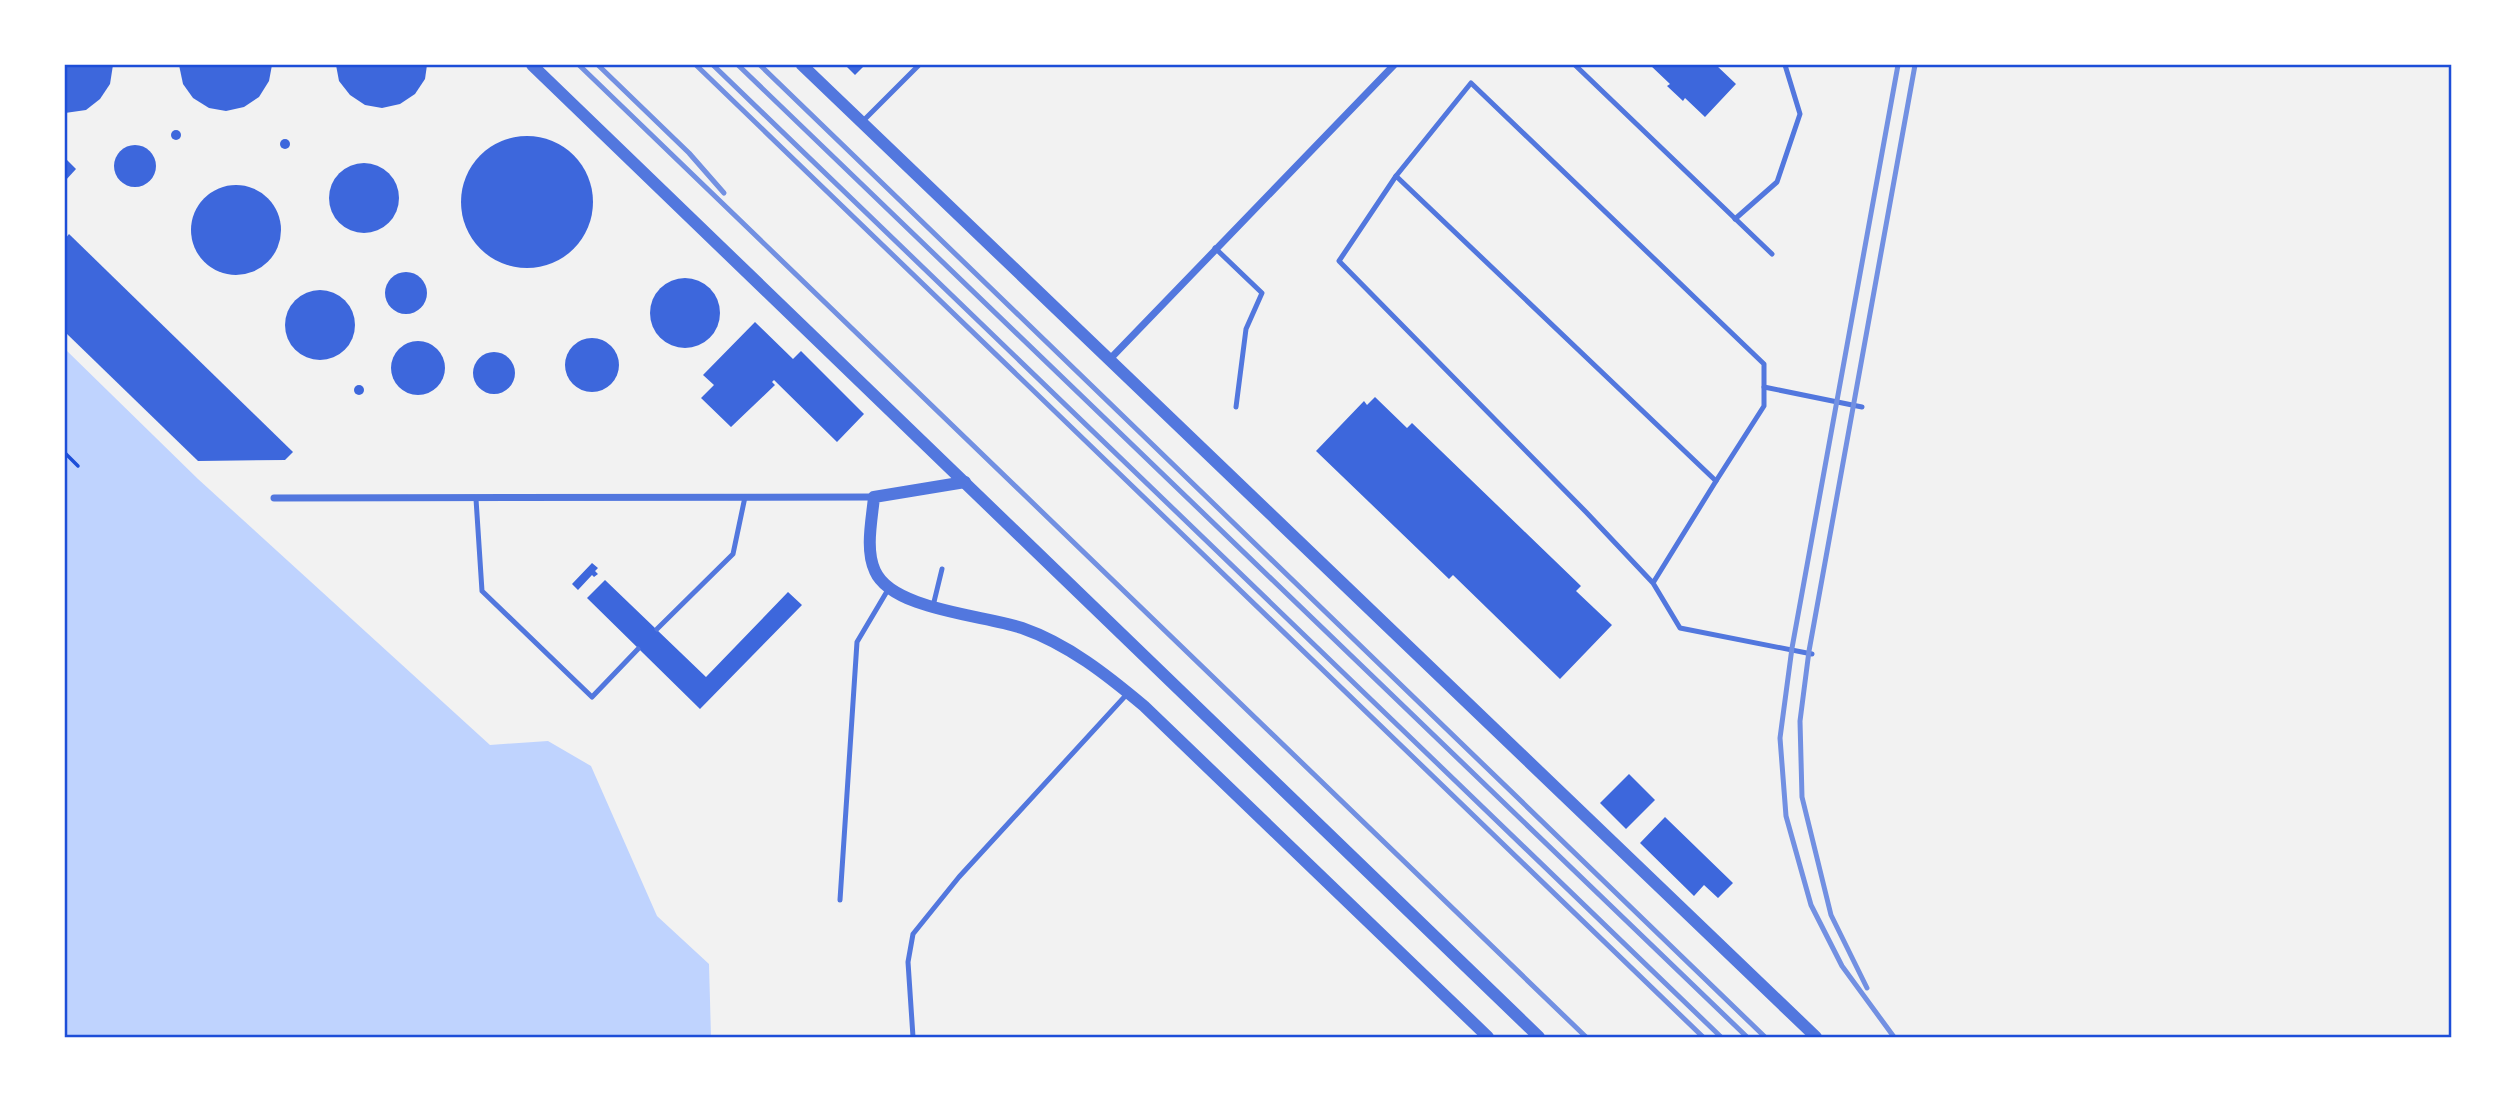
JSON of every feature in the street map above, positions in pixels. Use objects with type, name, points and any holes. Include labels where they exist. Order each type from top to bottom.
[{"type":"street","points":[[532,65],[1539,1037]]},
{"type":"street","points":[[802,65],[1816,1037]]},
{"type":"street","points":[[1110,359],[1394,65]]},
{"type":"street","points":[[274,498],[874,496],[965,482]]},
{"type":"street","points":[[874,496],[871,555],[875,573],[889,588],[913,602],[1021,628],[1066,648],[1128,693],[1488,1037]]},
{"type":"lane","points":[[862,122],[919,65]]},
{"type":"lane","points":[[1575,65],[1772,254]]},
{"type":"lane","points":[[1735,219],[1777,182],[1800,114],[1785,65]]},
{"type":"lane","points":[[1653,583],[1764,407],[1764,364],[1471,83],[1396,176],[1339,261],[1653,583],[1679,628],[1812,654]]},
{"type":"lane","points":[[1396,176],[1716,481]]},
{"type":"lane","points":[[1215,248],[1262,293],[1246,329],[1236,407]]},
{"type":"lane","points":[[1764,387],[1862,407]]},
{"type":"lane","points":[[657,629],[733,554],[745,497]]},
{"type":"lane","points":[[476,499],[482,591],[592,697],[638,649]]},
{"type":"lane","points":[[933,606],[942,569]]},
{"type":"lane","points":[[840,900],[857,642],[889,588]]},
{"type":"lane","points":[[913,1037],[908,962],[913,934],[959,877],[1128,693]]},
{"type":"path","points":[[65,453],[78,466]]},
{"type":"water","points":[[65,349],[198,479],[490,745],[548,741],[591,766],[657,916],[709,964],[711,1037],[65,1037]]},
{"type":"building","points":[[65,65],[113,65],[110,84],[100,99],[86,110],[65,113]]},
{"type":"building","points":[[179,65],[272,65],[269,81],[259,97],[244,107],[226,111],[209,108],[193,98],[183,84]]},
{"type":"building","points":[[336,65],[427,65],[425,79],[415,94],[400,104],[382,108],[365,105],[350,95],[339,81]]},
{"type":"building","points":[[845,65],[865,65],[855,75]]},
{"type":"building","points":[[1650,65],[1716,65],[1736,84],[1705,117],[1667,86],[1670,84]]},
{"type":"building","points":[[176,130],[181,135],[176,140],[171,135]]},
{"type":"building","points":[[527,136],[552,141],[574,155],[588,177],[593,202],[588,227],[574,249],[552,263],[527,268],[502,263],[480,249],[466,227],[461,202],[466,177],[480,155],[502,141]]},
{"type":"building","points":[[285,139],[290,144],[285,149],[280,144]]},
{"type":"building","points":[[135,145],[150,151],[156,166],[150,181],[135,187],[120,181],[114,166],[120,151]]},
{"type":"building","points":[[65,158],[76,169],[65,181]]},
{"type":"building","points":[[364,163],[389,173],[399,198],[389,223],[364,233],[339,223],[329,198],[339,173]]},
{"type":"building","points":[[236,185],[253,189],[268,198],[277,213],[281,230],[277,247],[268,262],[253,271],[236,275],[219,271],[204,262],[195,247],[191,230],[195,213],[204,198],[219,189]]},
{"type":"building","points":[[69,234],[293,452],[285,460],[198,461],[65,332],[65,239]]},
{"type":"building","points":[[406,272],[421,278],[427,293],[421,308],[406,314],[391,308],[385,293],[391,278]]},
{"type":"building","points":[[685,278],[704,284],[714,294],[720,313],[714,332],[704,342],[685,348],[666,342],[656,332],[650,313],[656,294],[666,284]]},
{"type":"building","points":[[320,290],[345,300],[355,325],[345,350],[320,360],[295,350],[285,325],[295,300]]},
{"type":"building","points":[[755,322],[793,359],[801,351],[864,414],[837,442],[774,380],[772,382],[775,385],[731,427],[701,398],[714,385],[703,375]]},
{"type":"building","points":[[597,338],[607,342],[615,350],[619,365],[615,380],[607,388],[587,392],[577,388],[569,380],[565,360],[569,350],[577,342]]},
{"type":"building","points":[[418,341],[437,349],[445,368],[437,387],[418,395],[399,387],[391,368],[399,349]]},
{"type":"building","points":[[494,352],[509,358],[515,373],[509,388],[494,394],[479,388],[473,373],[479,358]]},
{"type":"building","points":[[359,385],[363,386],[363,394],[359,395],[355,394],[354,390],[355,386]]},
{"type":"building","points":[[1375,397],[1407,428],[1412,423],[1581,586],[1576,591],[1612,625],[1560,679],[1453,575],[1449,579],[1316,451],[1364,401],[1367,405]]},
{"type":"building","points":[[592,563],[598,568],[595,571],[598,574],[594,577],[592,575],[578,590],[572,584]]},
{"type":"building","points":[[605,580],[706,677],[788,592],[802,605],[700,709],[587,598]]},
{"type":"building","points":[[1629,774],[1655,800],[1626,829],[1600,803]]},
{"type":"building","points":[[1665,817],[1733,883],[1718,898],[1704,885],[1694,896],[1640,843]]},
{"type":"railway","points":[[579,65],[1586,1037]]},
{"type":"railway","points":[[598,65],[689,153],[724,193]]},
{"type":"railway","points":[[696,65],[1703,1037]]},
{"type":"railway","points":[[713,65],[1721,1037]]},
{"type":"railway","points":[[738,65],[1747,1037]]},
{"type":"railway","points":[[760,65],[1765,1037]]},
{"type":"railway","points":[[1894,1037],[1842,966],[1811,905],[1786,816],[1780,738],[1792,648],[1898,65]]},
{"type":"railway","points":[[1867,988],[1831,915],[1802,797],[1800,721],[1809,651],[1915,65]]}]
